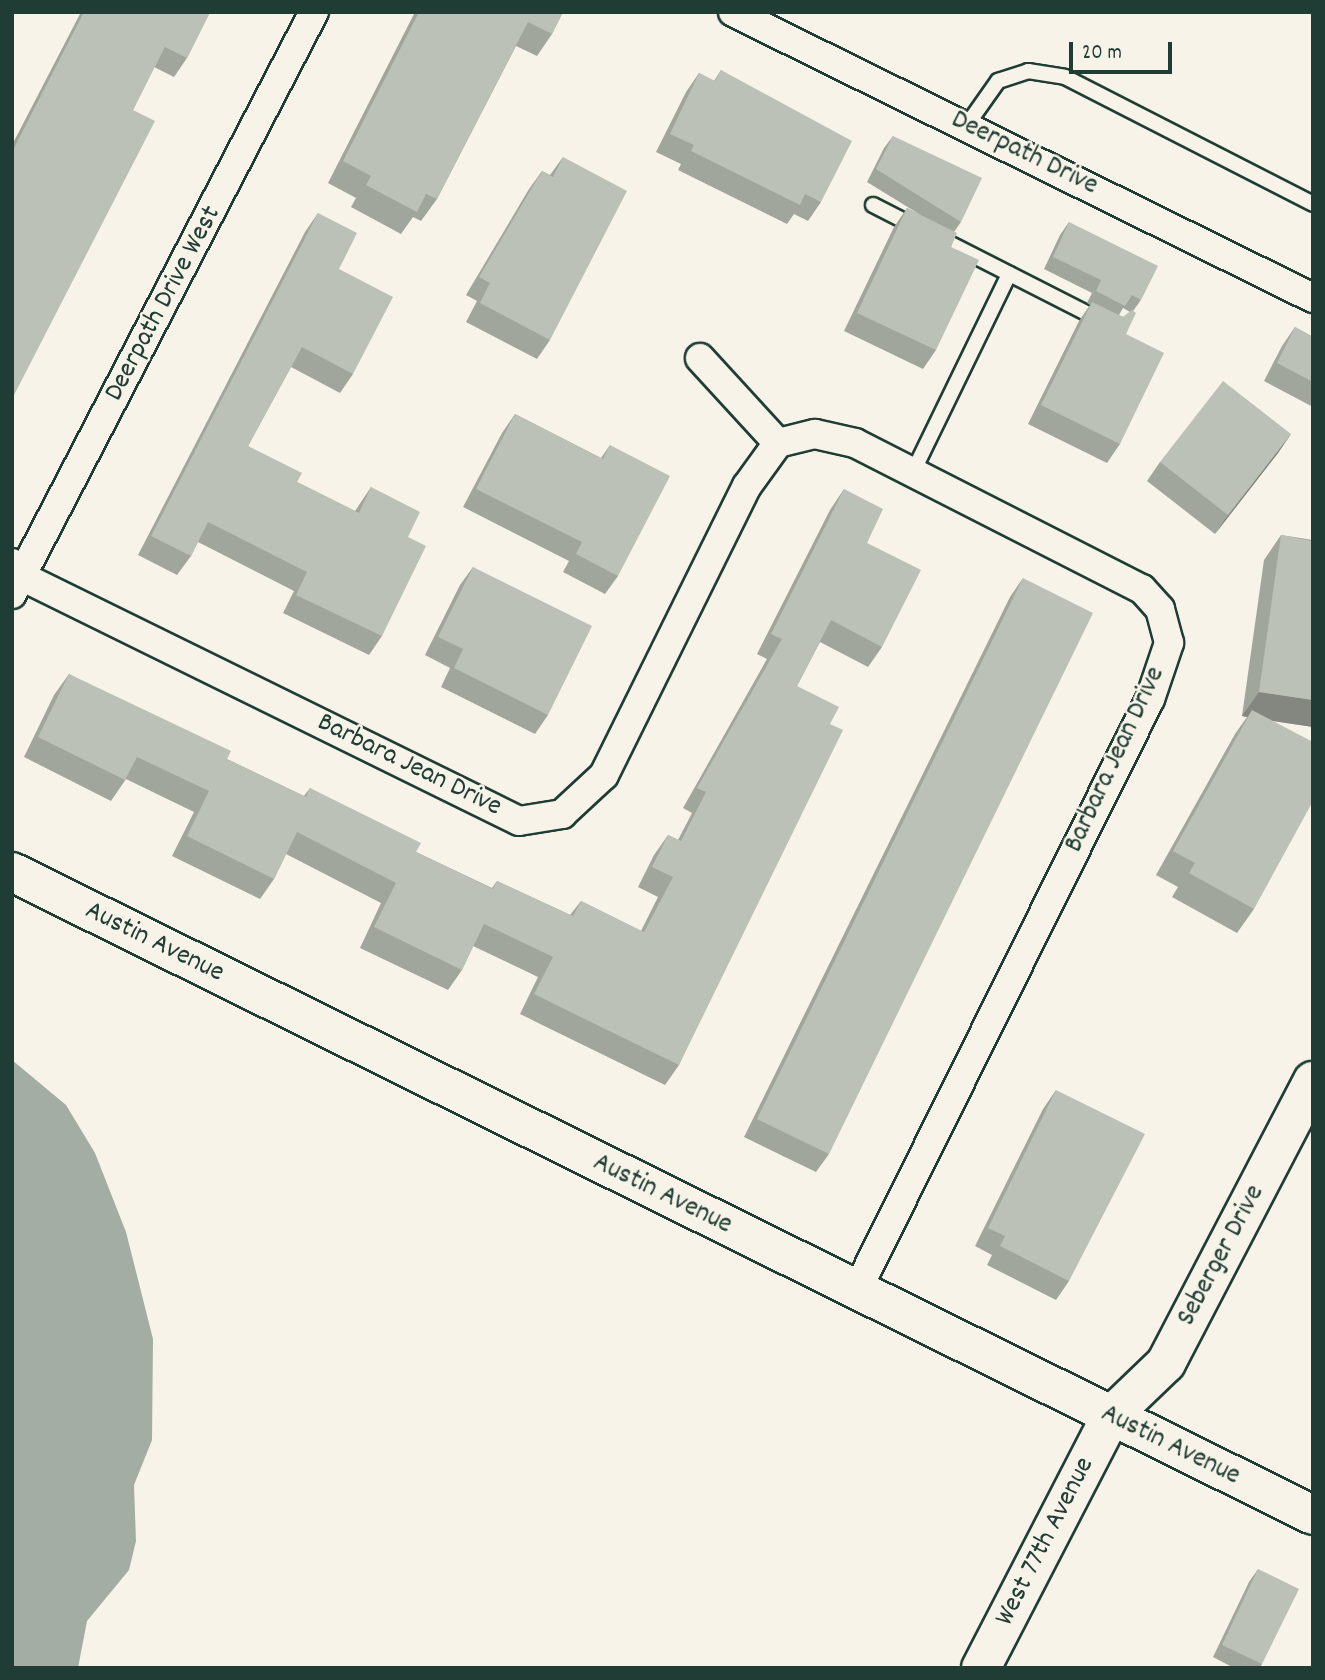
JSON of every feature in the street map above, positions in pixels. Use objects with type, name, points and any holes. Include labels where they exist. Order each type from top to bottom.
[{"type":"street","name":"Deerpath Drive West","points":[[15,578],[314,12]]},
{"type":"street","name":"Deerpath Drive","points":[[733,12],[967,125],[1313,298]]},
{"type":"street","points":[[700,358],[778,443]]},
{"type":"street","name":"Barbara Jean Drive","points":[[15,578],[519,821],[562,814],[604,775],[734,511],[778,443],[815,434],[855,443],[1119,572],[1160,609],[1169,643],[1150,699],[856,1292]]},
{"type":"street","name":"Austin Avenue","points":[[12,872],[856,1292],[1313,1515]]},
{"type":"street","name":"Seberger Drive","points":[[1111,1416],[1166,1363],[1313,1081]]},
{"type":"street","name":"West 77th Avenue","points":[[981,1668],[1111,1416]]},
{"type":"lane","points":[[967,125],[998,81],[1028,71],[1065,77],[1313,204]]},
{"type":"lane","points":[[873,205],[1110,326]]},
{"type":"lane","points":[[914,470],[1009,274]]},
{"type":"shaded area","points":[[12,1060],[66,1105],[95,1153],[126,1232],[153,1339],[152,1440],[134,1485],[136,1541],[129,1570],[87,1621],[78,1668],[12,1668]]},
{"type":"building","points":[[84,12],[210,12],[187,58],[165,47],[133,110],[155,121],[12,399],[12,152]]},
{"type":"building","points":[[419,12],[563,12],[552,34],[528,22],[437,199],[426,194],[417,212],[366,185],[371,176],[343,161]]},
{"type":"building","points":[[721,70],[852,141],[821,202],[805,194],[800,205],[691,151],[694,145],[670,134],[699,73],[715,81]]},
{"type":"building","points":[[893,136],[982,178],[961,222],[876,169]]},
{"type":"building","points":[[563,157],[627,191],[550,340],[480,303],[490,283],[479,277],[542,171],[553,177]]},
{"type":"building","points":[[907,208],[957,233],[951,247],[979,260],[936,350],[857,313]]},
{"type":"building","points":[[318,213],[357,233],[339,269],[393,297],[353,374],[302,347],[248,446],[302,473],[297,482],[359,513],[371,487],[420,512],[408,537],[426,546],[382,636],[296,595],[307,572],[208,522],[191,556],[151,536]]},
{"type":"building","points":[[1069,222],[1158,266],[1141,300],[1132,295],[1125,306],[1096,291],[1101,280],[1053,257]]},
{"type":"building","points":[[1092,302],[1123,317],[1132,310],[1136,313],[1126,334],[1164,353],[1120,444],[1041,405]]},
{"type":"building","points":[[1295,327],[1313,337],[1313,382],[1277,363]]},
{"type":"building","points":[[1223,381],[1291,434],[1228,515],[1160,462]]},
{"type":"building","points":[[515,414],[603,459],[610,445],[670,476],[618,576],[576,554],[582,542],[476,489]]},
{"type":"building","points":[[844,489],[883,509],[867,543],[921,570],[882,647],[831,620],[797,686],[839,707],[830,724],[843,730],[679,1065],[534,994],[553,957],[484,924],[462,970],[374,927],[396,883],[297,832],[274,879],[187,836],[209,791],[137,757],[125,780],[38,737],[69,674],[231,751],[227,759],[306,797],[310,788],[421,843],[416,852],[493,889],[497,881],[573,916],[581,901],[644,932],[673,877],[652,867],[668,835],[681,841],[706,792],[697,788],[782,639],[771,634]]},
{"type":"building","points":[[1281,535],[1313,541],[1313,700],[1259,692]]},
{"type":"building","points":[[473,567],[592,626],[548,715],[454,668],[463,649],[438,637]]},
{"type":"building","points":[[1023,578],[1093,613],[829,1154],[757,1119]]},
{"type":"building","points":[[1252,710],[1313,742],[1313,801],[1254,909],[1189,873],[1195,863],[1173,851]]},
{"type":"building","points":[[1056,1090],[1145,1134],[1069,1281],[1000,1246],[1005,1236],[988,1228]]},
{"type":"building","points":[[1258,1569],[1299,1589],[1262,1664],[1222,1645]]}]
